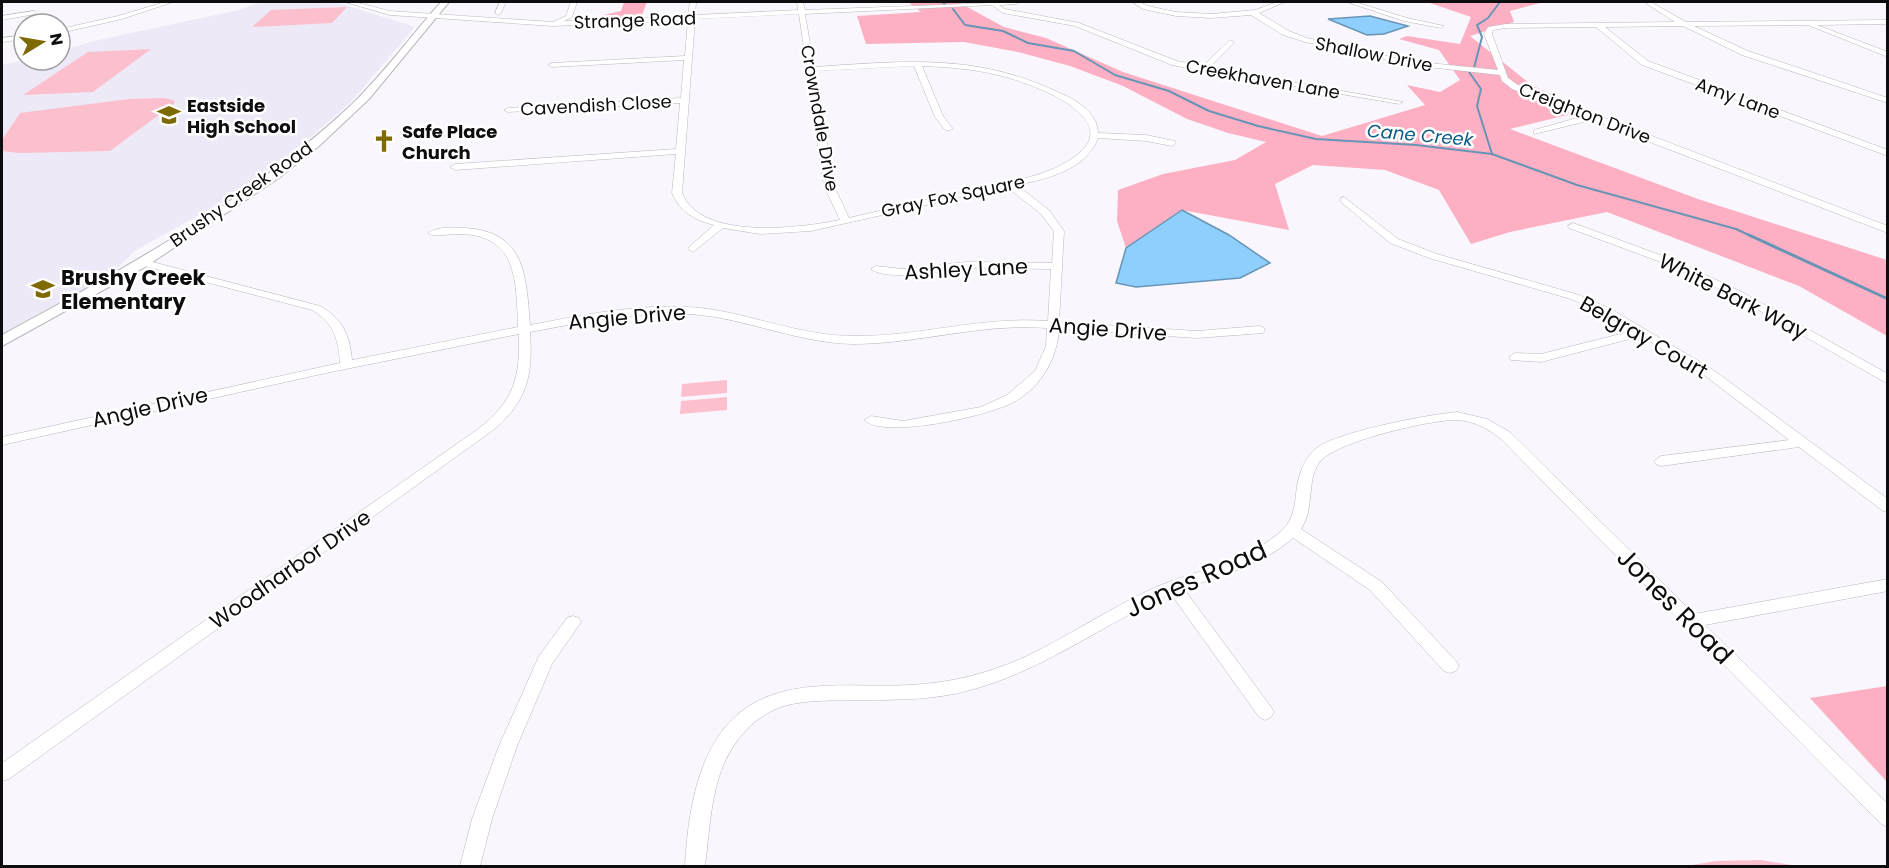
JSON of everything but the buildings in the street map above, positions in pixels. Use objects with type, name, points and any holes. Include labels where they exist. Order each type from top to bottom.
[{"type":"street","points":[[72,28],[120,18],[170,2]]},
{"type":"street","name":"Strange Road","points":[[348,2],[383,12],[551,24],[1017,2]]},
{"type":"street","name":"Brushy Creek Road","points":[[2,341],[141,262],[278,171],[329,131],[366,96],[445,2]]},
{"type":"street","points":[[498,13],[503,2]]},
{"type":"street","points":[[569,17],[574,2]]},
{"type":"street","name":"Gray Fox Square","points":[[693,2],[677,180],[679,200],[697,216],[720,225],[746,230],[777,231],[845,220],[1009,184],[1041,176],[1069,164],[1086,151],[1094,135]]},
{"type":"street","name":"Crowndale Drive","points":[[800,2],[829,186],[845,220]]},
{"type":"street","points":[[1135,2],[1154,10],[1174,14],[1252,12],[1282,2]]},
{"type":"street","points":[[1350,2],[1406,20],[1441,26]]},
{"type":"street","points":[[1647,2],[1685,24],[1745,52],[1887,101]]},
{"type":"street","name":"Creekhaven Lane","points":[[992,3],[1003,10],[1077,24],[1175,63],[1203,70],[1400,102]]},
{"type":"street","name":"Shallow Drive","points":[[1252,12],[1286,33],[1305,40],[1410,63],[1502,73]]},
{"type":"street","points":[[569,17],[578,23]]},
{"type":"street","points":[[551,24],[569,17]]},
{"type":"street","name":"Creighton Drive","points":[[1887,22],[1490,28],[1488,34],[1502,73],[1515,87],[1887,230]]},
{"type":"street","points":[[1806,23],[1887,55]]},
{"type":"street","name":"Amy Lane","points":[[1598,25],[1645,63],[1887,153]]},
{"type":"street","points":[[1203,70],[1230,42]]},
{"type":"street","points":[[552,66],[688,58]]},
{"type":"street","points":[[812,69],[917,64],[972,65],[1011,75],[1074,104],[1089,118],[1094,135],[1152,138],[1172,143]]},
{"type":"street","points":[[917,64],[939,117],[949,129]]},
{"type":"street","name":"Cavendish Close","points":[[508,110],[684,100]]},
{"type":"street","points":[[1537,132],[1592,117]]},
{"type":"street","points":[[455,167],[680,151]]},
{"type":"street","points":[[871,420],[903,425],[941,420],[984,410],[1012,398],[1040,373],[1050,355],[1060,239],[1055,223],[1009,184]]},
{"type":"street","name":"Belgray Court","points":[[1344,200],[1394,241],[1433,256],[1575,297],[1644,332],[1707,372],[1887,507]]},
{"type":"street","points":[[693,249],[720,225]]},
{"type":"street","name":"White Bark Way","points":[[1573,226],[1670,262],[1738,294],[1887,380]]},
{"type":"street","name":"Woodharbor Drive","points":[[2,773],[490,426],[511,404],[522,382],[525,362],[514,257],[508,248],[481,234],[457,231],[433,233]]},
{"type":"street","points":[[141,262],[316,308],[331,316],[341,328],[346,364]]},
{"type":"street","name":"Ashley Lane","points":[[876,269],[902,272],[968,265],[1056,266]]},
{"type":"street","name":"Angie Drive","points":[[2,441],[346,364],[598,317],[680,310],[728,314],[793,332],[835,339],[871,338],[992,324],[1053,325],[1188,335],[1223,335],[1259,330]]},
{"type":"street","points":[[1515,357],[1541,358],[1644,332]]},
{"type":"street","name":"Jones Road","points":[[695,867],[705,798],[718,751],[738,723],[758,709],[781,700],[814,694],[941,689],[988,680],[1026,666],[1134,605],[1174,586],[1261,553],[1292,530],[1304,508],[1310,465],[1323,450],[1344,441],[1450,416],[1468,417],[1487,423],[1505,435],[1887,818]]},
{"type":"street","points":[[1660,461],[1803,442]]},
{"type":"street","points":[[1292,530],[1376,586],[1450,666]]},
{"type":"street","points":[[1691,621],[1887,585]]},
{"type":"street","points":[[1174,586],[1265,711]]},
{"type":"street","points":[[470,867],[482,819],[508,746],[545,661],[573,622]]},
{"type":"shaded area","name":"Eastside High School","points":[[261,2],[336,2],[415,27],[350,103],[284,160],[219,204],[136,250],[111,274],[2,334],[2,65],[12,63],[12,72],[72,72],[72,47],[239,10]]},
{"type":"shaded area","points":[[624,2],[647,2],[641,18],[597,20],[599,16],[621,11]]},
{"type":"shaded area","points":[[908,2],[958,2],[1004,27],[1046,38],[1123,72],[1322,136],[1425,105],[1407,85],[1440,92],[1460,80],[1439,50],[1399,39],[1407,36],[1460,44],[1471,17],[1427,2],[1543,2],[1510,11],[1514,22],[1470,36],[1533,86],[1588,110],[1510,129],[1698,199],[1887,260],[1887,336],[1799,286],[1607,212],[1510,232],[1471,244],[1439,190],[1385,170],[1313,165],[1275,184],[1289,230],[1182,210],[1126,248],[1117,221],[1118,190],[1163,174],[1235,160],[1266,142],[1228,133],[1187,119],[1123,86],[1070,66],[1018,52],[964,42],[866,44],[857,16],[921,12]]},
{"type":"shaded area","points":[[347,7],[332,23],[252,27],[271,10]]},
{"type":"shaded area","points":[[151,49],[93,92],[23,95],[58,72],[72,72],[72,63],[88,52]]},
{"type":"shaded area","points":[[129,99],[173,100],[175,103],[110,151],[20,153],[2,151],[2,140],[20,113]]},
{"type":"shaded area","points":[[727,380],[727,393],[681,397],[682,384]]},
{"type":"shaded area","points":[[727,397],[727,410],[680,414],[681,401]]},
{"type":"shaded area","points":[[1888,686],[1887,782],[1810,698]]},
{"type":"shaded area","points":[[1761,860],[1797,866],[1686,866],[1716,861]]},
{"type":"water","points":[[1370,16],[1408,26],[1384,34],[1367,35],[1328,19]]},
{"type":"water","points":[[1182,210],[1229,235],[1270,263],[1240,278],[1136,287],[1116,283],[1126,248]]},
{"type":"waterway","points":[[1474,68],[1482,37],[1477,25],[1488,18],[1500,2]]},
{"type":"waterway","name":"Cane Creek","points":[[953,9],[965,25],[1003,31],[1028,43],[1074,51],[1115,75],[1169,91],[1209,111],[1258,126],[1316,139],[1416,145],[1492,154]]},
{"type":"waterway","points":[[1469,72],[1481,89],[1477,106],[1492,154]]},
{"type":"waterway","name":"Cane Creek","points":[[1492,154],[1577,185],[1736,229],[1753,237]]},
{"type":"waterway","name":"Cane Creek","points":[[1749,235],[1888,299]]},
{"type":"place","name":"Eastside High School","points":[[169,115]]},
{"type":"place","name":"Safe Place Church","points":[[384,141]]},
{"type":"place","name":"Brushy Creek Elementary","points":[[43,289]]}]
